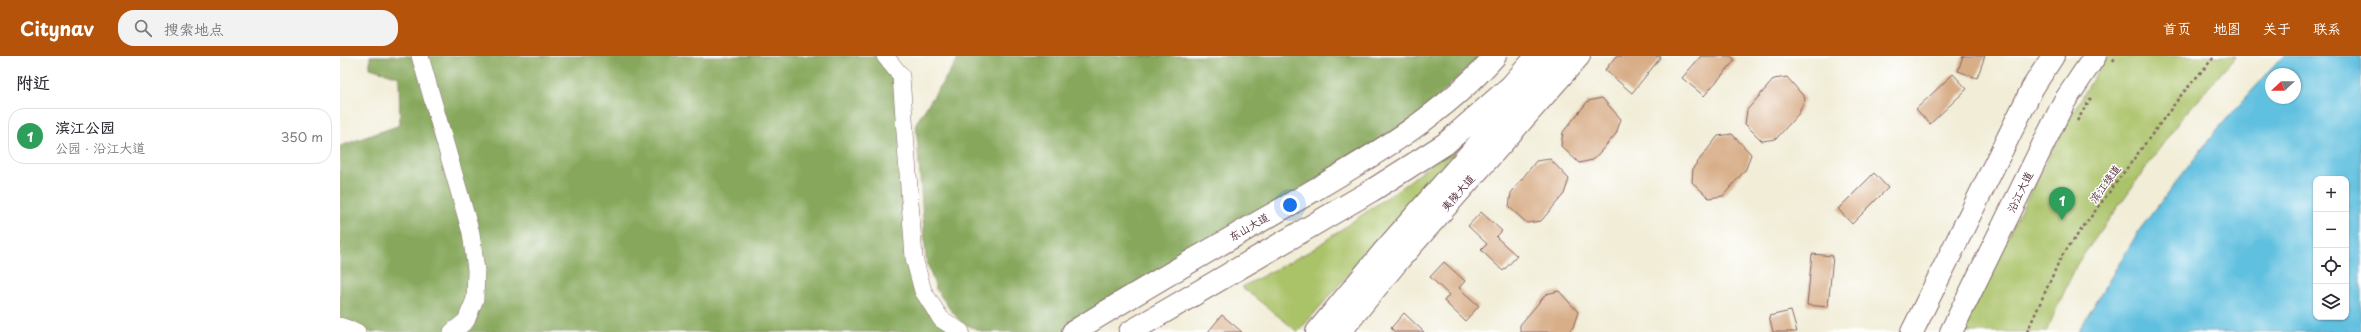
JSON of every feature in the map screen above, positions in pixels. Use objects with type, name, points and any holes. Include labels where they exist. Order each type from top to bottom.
[{"type":"main road","name":"东山大道","points":[[1073,332],[1347,170],[1420,124],[1484,68],[1494,56]]},
{"type":"main road","points":[[1130,332],[1370,191],[1445,144],[1510,86],[1537,56]]},
{"type":"main road","name":"夷陵大道","points":[[1317,332],[1384,251],[1556,56]]},
{"type":"main road","name":"夷陵大道","points":[[1340,332],[1397,262],[1579,56]]},
{"type":"main road","points":[[1912,332],[2033,86],[2053,56]]},
{"type":"main road","name":"沿江大道","points":[[1951,332],[2064,102],[2095,56]]},
{"type":"lane","points":[[420,56],[471,233],[476,270],[474,299],[466,321],[452,332]]},
{"type":"lane","points":[[884,56],[901,76],[914,258],[923,291],[941,318],[961,332]]},
{"type":"lane","points":[[340,326],[357,332]]},
{"type":"path","name":"滨江绿道","points":[[2027,332],[2061,257],[2182,94],[2215,56]]},
{"type":"green space","points":[[370,56],[885,56],[901,76],[923,291],[961,332],[340,332],[340,146],[400,125],[399,77],[370,68]]},
{"type":"green space","points":[[960,56],[1479,56],[1417,119],[1064,332],[983,332],[962,323],[949,308],[936,289],[926,259],[916,123]]},
{"type":"green space","points":[[2107,56],[2236,56],[2180,120],[2077,264],[2046,332],[1961,332],[2048,157]]},
{"type":"green space","points":[[1472,132],[1298,332],[1242,287],[1312,250],[1403,186]]},
{"type":"water","points":[[2283,56],[2361,56],[2361,332],[2078,332],[2140,229],[2215,132],[2265,76],[2265,104],[2301,104],[2301,68],[2272,68]]},
{"type":"building","points":[[1616,56],[1661,57],[1632,93],[1605,70]]},
{"type":"building","points":[[1701,56],[1731,56],[1735,60],[1704,96],[1682,78]]},
{"type":"building","points":[[1963,56],[1985,56],[1977,78],[1958,71]]},
{"type":"building","points":[[1953,74],[1967,89],[1930,124],[1916,109]]},
{"type":"building","points":[[1787,77],[1805,98],[1799,113],[1776,139],[1762,141],[1745,124],[1747,110],[1774,79]]},
{"type":"building","points":[[1602,98],[1621,119],[1616,134],[1593,160],[1579,163],[1561,146],[1563,132],[1588,101]]},
{"type":"building","points":[[1732,134],[1751,154],[1746,169],[1723,196],[1709,198],[1692,182],[1693,168],[1718,136]]},
{"type":"building","points":[[1550,159],[1569,179],[1564,194],[1541,221],[1527,223],[1509,207],[1511,193],[1536,161]]},
{"type":"building","points":[[1874,173],[1888,188],[1852,224],[1838,209]]},
{"type":"building","points":[[1481,212],[1502,231],[1496,237],[1517,256],[1503,271],[1481,250],[1487,244],[1468,226]]},
{"type":"building","points":[[1812,254],[1833,256],[1828,307],[1807,305]]},
{"type":"building","points":[[1444,262],[1465,281],[1459,288],[1479,306],[1465,321],[1444,301],[1449,295],[1430,277]]},
{"type":"building","points":[[1559,291],[1578,312],[1573,327],[1568,332],[1520,332],[1520,325],[1546,294]]},
{"type":"building","points":[[1791,311],[1797,332],[1773,332],[1769,316]]},
{"type":"building","points":[[1404,313],[1424,332],[1395,332],[1391,328]]},
{"type":"building","points":[[1222,315],[1242,332],[1208,332]]},
{"type":"place","name":"滨江公园","points":[[2062,220]]}]
